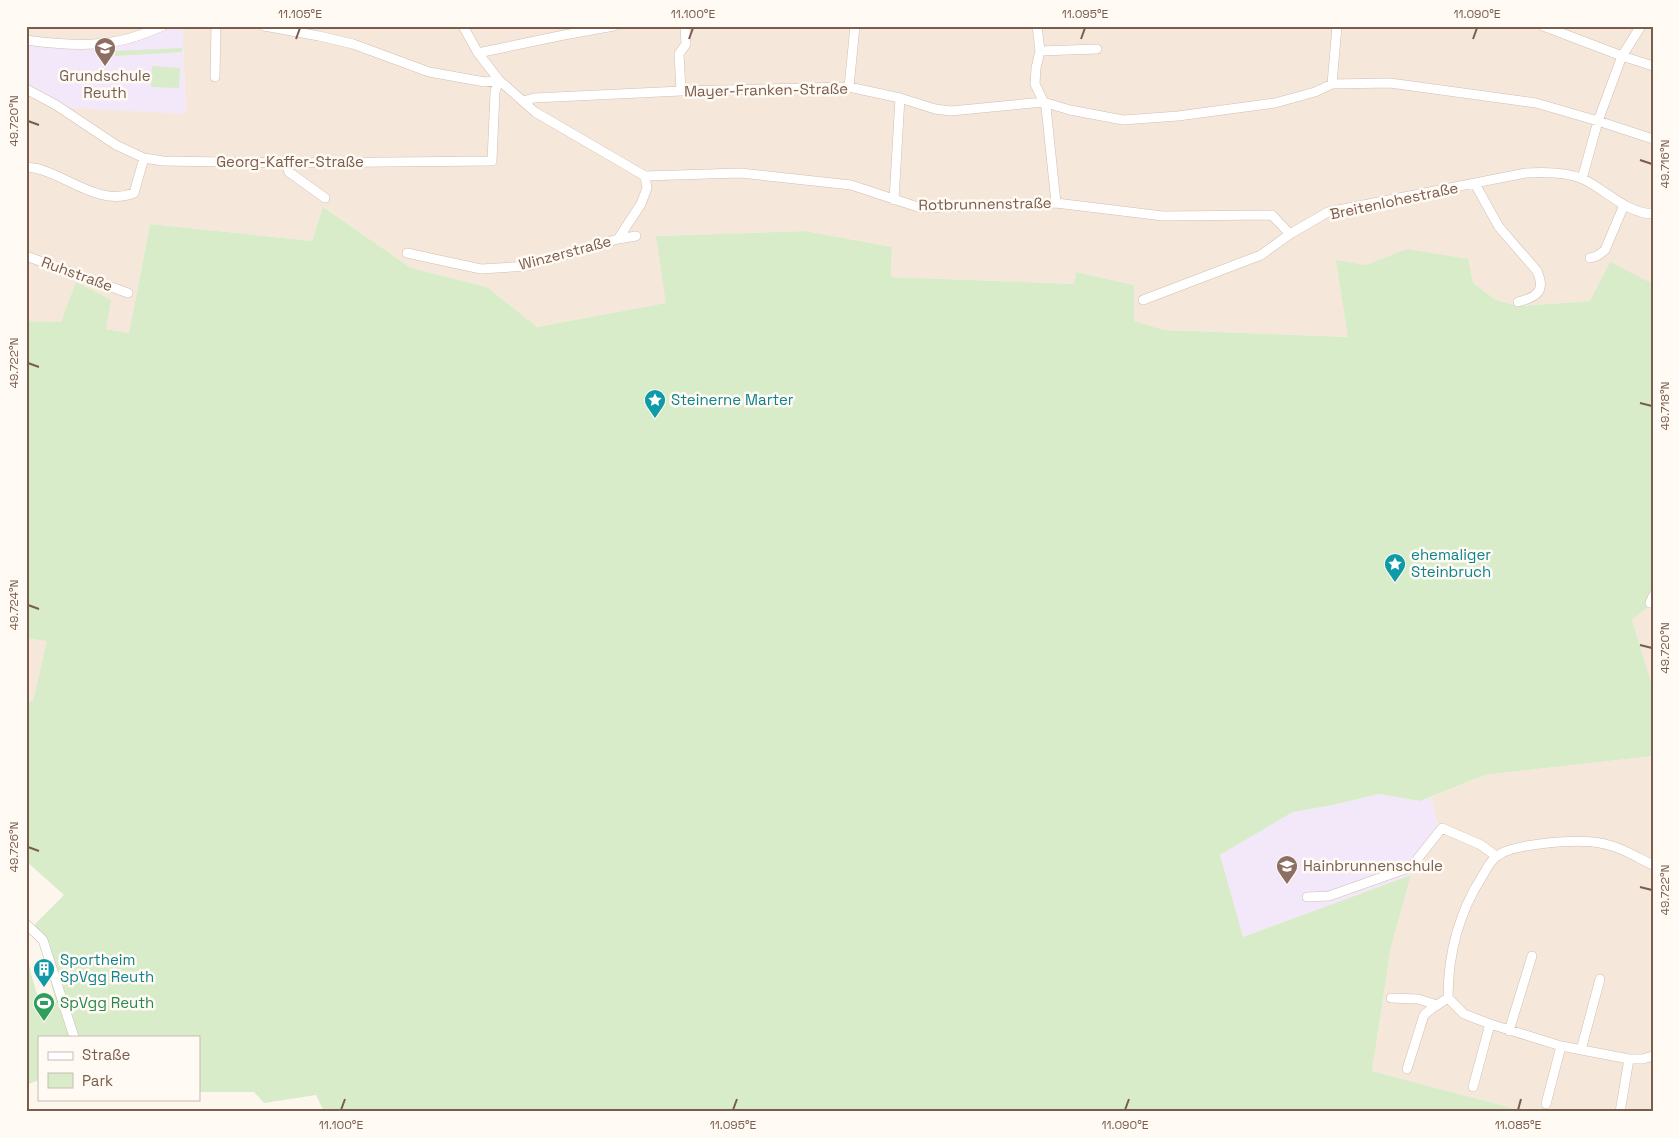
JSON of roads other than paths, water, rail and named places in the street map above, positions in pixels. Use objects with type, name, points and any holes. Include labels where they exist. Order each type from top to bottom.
[{"type":"street","points":[[26,40],[60,44],[111,42],[138,36],[163,26]]},
{"type":"street","points":[[215,76],[216,26]]},
{"type":"street","points":[[264,26],[353,44],[429,72],[485,82],[499,80]]},
{"type":"street","points":[[463,26],[478,53],[499,80],[535,112],[645,176],[647,188],[641,204],[618,239]]},
{"type":"street","points":[[478,53],[564,34],[614,26]]},
{"type":"street","points":[[680,91],[679,54],[686,44],[685,26]]},
{"type":"street","points":[[849,87],[854,26]]},
{"type":"street","points":[[1037,26],[1040,51],[1035,84],[1046,107],[1056,203]]},
{"type":"street","points":[[1332,84],[1337,26]]},
{"type":"street","points":[[1544,26],[1653,66]]},
{"type":"street","points":[[1582,178],[1598,121],[1622,56],[1641,26]]},
{"type":"street","points":[[1040,51],[1097,49]]},
{"type":"street","name":"Georg-Kaffer-Straße","points":[[26,89],[56,105],[116,146],[144,158],[286,163],[492,161],[495,92],[499,80]]},
{"type":"street","name":"Mayer-Franken-Straße","points":[[523,101],[534,98],[680,91],[849,87],[900,98],[935,109],[952,111],[1043,102],[1070,110],[1123,120],[1178,116],[1275,103],[1315,92],[1332,84],[1390,83],[1439,88],[1536,103],[1598,121],[1653,140]]},
{"type":"street","points":[[894,200],[900,98]]},
{"type":"street","points":[[26,167],[42,170],[109,197],[125,197],[134,193],[144,158]]},
{"type":"street","points":[[286,163],[289,172],[325,198]]},
{"type":"street","name":"Breitenlohestraße","points":[[1143,300],[1261,255],[1290,234],[1328,212],[1526,173],[1546,171],[1582,178],[1624,205],[1653,214]]},
{"type":"street","name":"Rotbrunnenstraße","points":[[645,176],[740,173],[851,185],[921,208],[1056,203],[1163,216],[1272,215],[1290,234]]},
{"type":"street","points":[[1475,184],[1500,227],[1537,271],[1541,279],[1541,287],[1538,294],[1518,302]]},
{"type":"street","points":[[1590,258],[1597,256],[1605,250],[1624,205]]},
{"type":"street","name":"Winzerstraße","points":[[407,253],[481,270],[528,266],[618,239],[636,236]]},
{"type":"street","name":"Ruhstraße","points":[[26,256],[128,293]]},
{"type":"street","points":[[1307,897],[1330,896],[1411,867],[1442,828],[1481,846],[1496,856]]},
{"type":"street","points":[[1653,865],[1620,849],[1600,843],[1583,841],[1547,843],[1516,848],[1496,856],[1472,894],[1458,927],[1448,976],[1448,998],[1464,1014],[1509,1031],[1561,1046],[1629,1059],[1643,1059],[1653,1056]]},
{"type":"street","points":[[26,924],[43,940],[74,1036]]},
{"type":"street","points":[[1509,1031],[1532,956]]},
{"type":"street","points":[[1581,1050],[1600,979]]},
{"type":"street","points":[[1391,998],[1418,999],[1437,1006]]},
{"type":"street","points":[[1407,1069],[1424,1015],[1448,998]]},
{"type":"street","points":[[1472,1087],[1490,1024]]},
{"type":"street","points":[[1546,1104],[1561,1046]]},
{"type":"street","points":[[1620,1112],[1629,1059]]},
{"type":"place","name":"Grundschule Reuth","points":[[105,67]]},
{"type":"place","name":"Steinerne Marter","points":[[655,419]]},
{"type":"place","name":"ehemaliger Steinbruch","points":[[1395,583]]},
{"type":"place","name":"Hainbrunnenschule","points":[[1287,885]]},
{"type":"place","name":"Sportheim SpVgg Reuth","points":[[44,988]]},
{"type":"place","name":"SpVgg Reuth","points":[[44,1022]]}]
